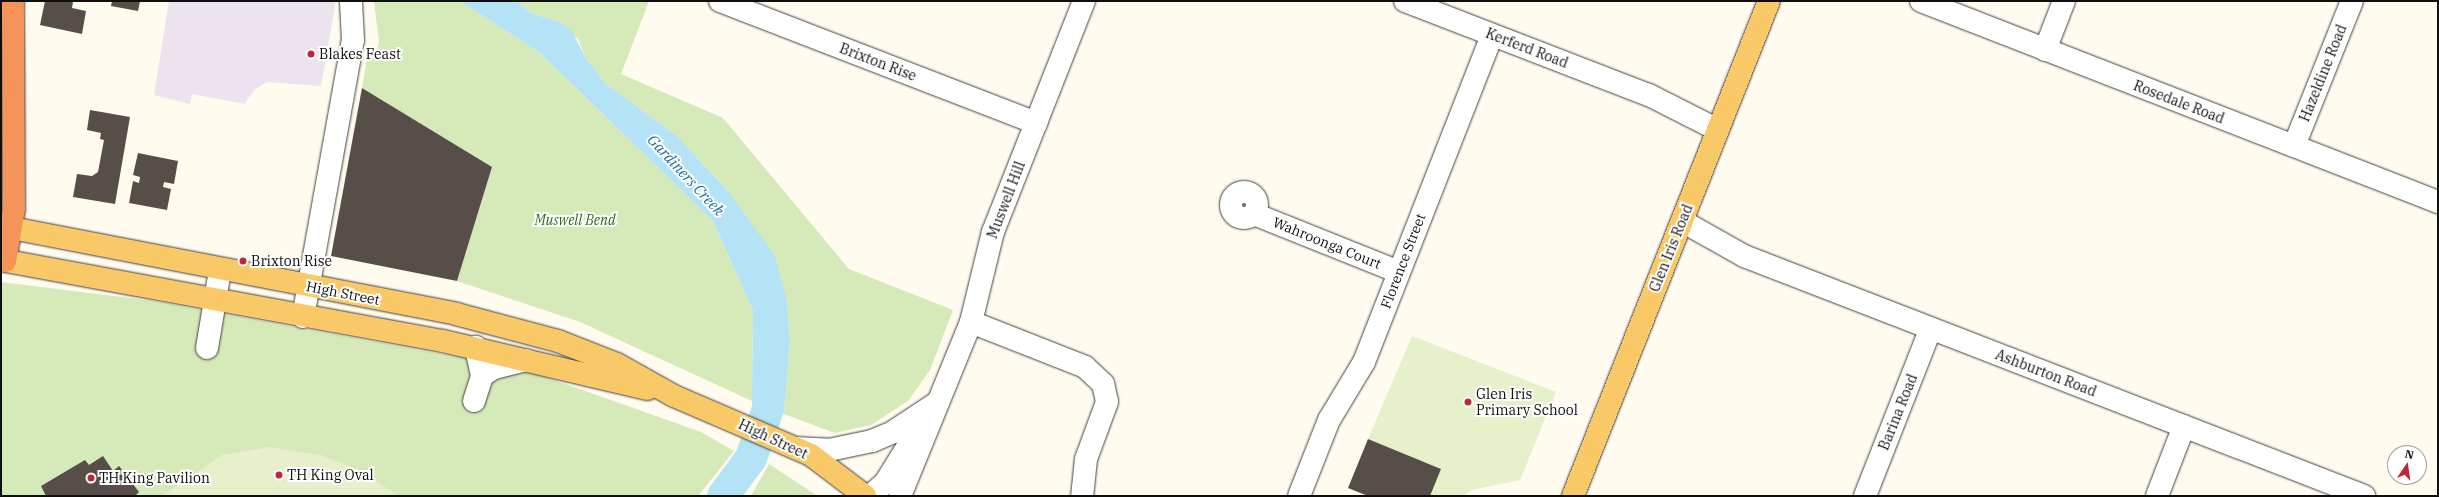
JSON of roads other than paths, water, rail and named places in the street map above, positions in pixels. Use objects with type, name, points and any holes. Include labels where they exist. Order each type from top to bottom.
[{"type":"highway","points":[[3,261],[6,227],[13,1]]},
{"type":"main road","name":"Glen Iris Road","points":[[1573,496],[1769,1]]},
{"type":"main road","name":"High Street","points":[[6,227],[524,330],[604,359],[674,396],[788,444],[833,469],[865,496]]},
{"type":"main road","name":"High Street","points":[[3,261],[303,317],[476,347],[674,396]]},
{"type":"street","points":[[303,317],[306,286],[353,40],[351,1]]},
{"type":"street","name":"Brixton Rise","points":[[720,1],[1036,123]]},
{"type":"street","name":"Muswell Hill","points":[[900,496],[919,456],[938,402],[970,322],[993,232],[1084,1]]},
{"type":"street","name":"Kerferd Road","points":[[1405,1],[1649,95],[1721,121]]},
{"type":"street","name":"Rosedale Road","points":[[1921,1],[2438,202]]},
{"type":"street","points":[[2045,50],[2064,1]]},
{"type":"street","name":"Hazeldine Road","points":[[2294,146],[2352,1]]},
{"type":"street","name":"Florence Street","points":[[1302,490],[1329,420],[1364,362],[1492,35]]},
{"type":"street","name":"Wahroonga Court","points":[[1254,214],[1400,272]]},
{"type":"street","name":"Ashburton Road","points":[[1678,230],[2364,496]]},
{"type":"street","points":[[207,348],[220,270]]},
{"type":"street","points":[[970,322],[1085,367],[1103,384],[1107,402],[1086,459],[1082,496]]},
{"type":"street","name":"Barina Road","points":[[1865,496],[1931,328]]},
{"type":"street","points":[[474,401],[482,376],[476,347]]},
{"type":"street","points":[[482,376],[494,368],[526,360]]},
{"type":"street","points":[[788,444],[830,450],[872,441],[893,432],[938,402]]},
{"type":"street","name":"Muswell Hill","points":[[870,496],[885,483],[938,402]]},
{"type":"street","points":[[2157,496],[2184,426]]},
{"type":"water","points":[[460,1],[517,1],[533,14],[557,21],[572,31],[585,57],[605,83],[677,136],[728,191],[775,256],[787,301],[790,342],[784,414],[752,401],[753,311],[713,221],[540,53]]},
{"type":"waterway","name":"Gardiners Creek","points":[[723,496],[751,458],[761,430],[768,408],[769,363]]},
{"type":"place","name":"Blakes Feast","points":[[311,54]]},
{"type":"place","name":"Brixton Rise","points":[[243,261]]},
{"type":"place","name":"Glen Iris Primary School","points":[[1468,402]]},
{"type":"place","name":"TH King Oval","points":[[279,475]]},
{"type":"place","name":"TH King Pavilion","points":[[91,478]]},
{"type":"park label","name":"Muswell Bend","points":[[575,220]]}]
